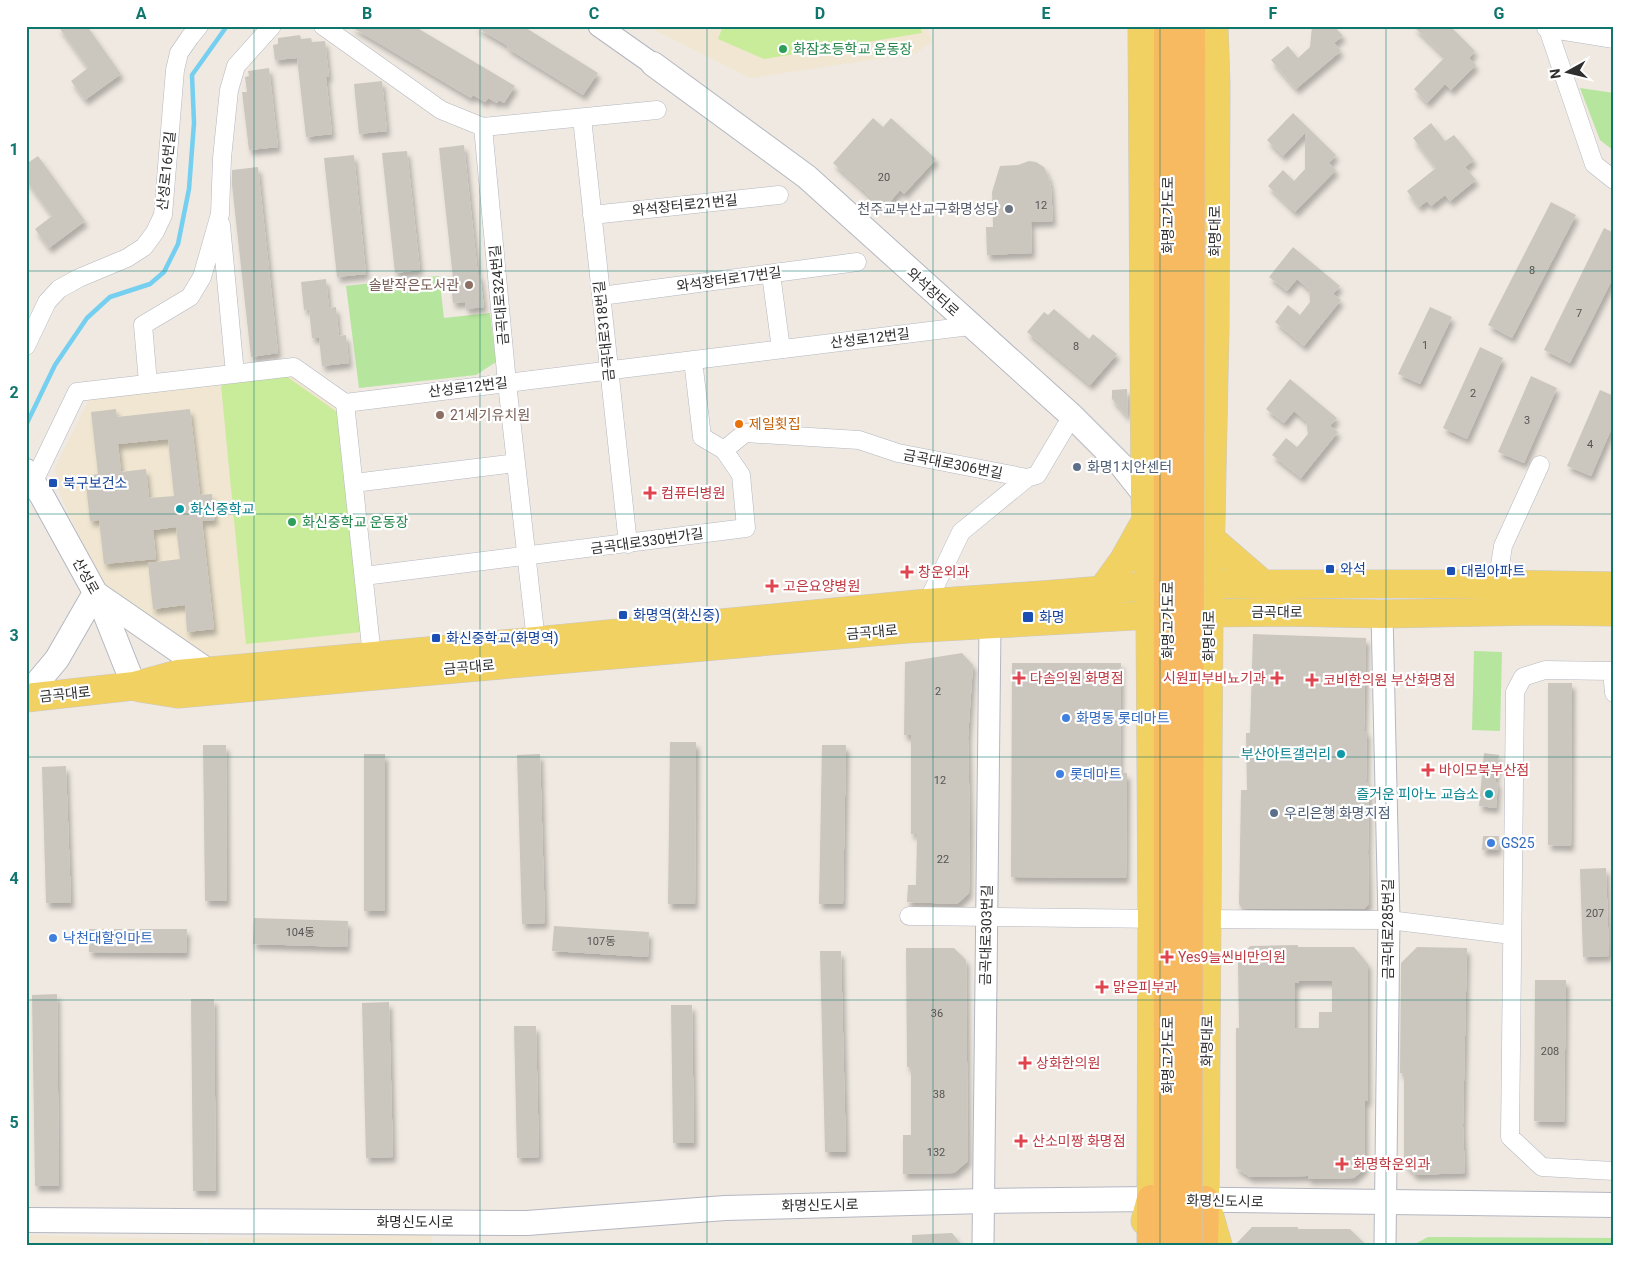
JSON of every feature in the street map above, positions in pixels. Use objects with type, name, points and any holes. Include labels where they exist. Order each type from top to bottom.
[{"type":"highway","name":"화명고가도로","points":[[1168,1245],[1183,36]]},
{"type":"highway","name":"화명고가도로","points":[[1183,36],[1188,1245]]},
{"type":"highway","points":[[1151,1199],[1151,1245]]},
{"type":"highway","points":[[1204,1245],[1205,1200]]},
{"type":"main road","points":[[1139,1245],[1151,1199],[1152,919],[1142,26]]},
{"type":"main road","points":[[1143,95],[1163,26]]},
{"type":"main road","name":"화명대로","points":[[1214,26],[1216,85],[1215,329],[1210,538],[1202,584],[1209,612],[1205,1200],[1218,1245]]},
{"type":"main road","points":[[1183,36],[1216,85]]},
{"type":"main road","name":"와석장터로","points":[[653,64],[807,177],[1072,416],[1122,466],[1146,506],[1202,584]]},
{"type":"main road","name":"산성로","points":[[30,477],[100,603],[134,686]]},
{"type":"main road","points":[[1102,590],[1123,561],[1146,506]]},
{"type":"main road","points":[[1210,538],[1263,584]]},
{"type":"main road","name":"금곡대로","points":[[26,697],[134,686],[178,674],[208,671],[927,603],[1149,586],[1202,584],[1497,584],[1614,586]]},
{"type":"main road","points":[[26,697],[57,659],[95,593],[208,671]]},
{"type":"main road","name":"금곡대로","points":[[134,686],[178,694],[908,629],[1209,612],[1382,614],[1614,612]]},
{"type":"main road","name":"화명신도시로","points":[[26,1220],[527,1223],[724,1208],[984,1201],[1151,1199],[1614,1205]]},
{"type":"street","name":"산성로16번길","points":[[26,346],[47,302],[59,289],[79,278],[127,258],[144,248],[155,232],[163,215],[175,70],[178,54],[199,26]]},
{"type":"street","points":[[235,374],[220,214],[222,158],[229,90],[236,66],[272,26]]},
{"type":"street","points":[[323,26],[442,110],[483,127],[657,110]]},
{"type":"street","name":"와석장터로","points":[[599,26],[653,64]]},
{"type":"street","points":[[1614,39],[1546,27],[1594,164],[1614,180]]},
{"type":"street","name":"금곡대로318번길","points":[[582,118],[628,544]]},
{"type":"street","name":"금곡대로324번길","points":[[483,127],[507,383],[536,641]]},
{"type":"street","name":"와석장터로21번길","points":[[592,215],[779,195]]},
{"type":"street","points":[[148,383],[143,325],[190,297],[193,293],[202,277],[220,214]]},
{"type":"street","name":"와석장터로17번길","points":[[600,296],[857,262]]},
{"type":"street","points":[[771,274],[781,349]]},
{"type":"street","name":"산성로12번길","points":[[345,403],[970,326]]},
{"type":"street","name":"금곡대로330번가길","points":[[364,576],[746,528],[741,475],[724,450],[702,437],[694,360]]},
{"type":"street","points":[[30,477],[78,392],[294,367],[345,403],[372,656]]},
{"type":"street","points":[[1027,478],[1038,475],[1072,416]]},
{"type":"street","name":"금곡대로306번길","points":[[724,450],[746,433],[859,440],[898,453],[1027,478]]},
{"type":"street","points":[[354,483],[516,463]]},
{"type":"street","points":[[1497,584],[1503,546],[1540,465]]},
{"type":"street","name":"금곡대로306번길","points":[[927,603],[961,532],[1027,478]]},
{"type":"street","name":"금곡대로285번길","points":[[1382,614],[1389,920],[1385,1245]]},
{"type":"street","name":"금곡대로303번길","points":[[983,1245],[990,625]]},
{"type":"street","points":[[1614,693],[1613,671],[1545,670],[1523,677],[1515,692],[1510,1137],[1542,1166],[1614,1172]]},
{"type":"street","points":[[909,916],[1389,920],[1512,935]]},
{"type":"shaded area","points":[[647,26],[927,26],[932,41],[916,53],[750,78]]},
{"type":"shaded area","points":[[291,372],[340,405],[363,651],[216,662],[101,585],[60,494],[55,468],[90,398]]},
{"type":"shaded area","points":[[432,1234],[432,1245],[208,1245],[208,1239]]},
{"type":"shaded area","points":[[26,1235],[204,1240],[204,1245],[26,1245]]},
{"type":"green space","name":"화잠초등학교 운동장","points":[[723,26],[920,26],[922,33],[764,59],[718,39]]},
{"type":"green space","points":[[1580,88],[1614,93],[1614,151],[1600,140]]},
{"type":"green space","points":[[439,276],[444,318],[490,313],[496,362],[476,375],[359,388],[346,286]]},
{"type":"green space","name":"화신중학교 운동장","points":[[286,376],[337,412],[362,632],[246,644],[221,385]]},
{"type":"green space","points":[[1474,651],[1502,652],[1500,731],[1472,730]]},
{"type":"green space","points":[[1428,1237],[1614,1238],[1614,1245],[1413,1245]]},
{"type":"building","points":[[58,26],[87,26],[121,74],[85,100],[71,81],[88,68]]},
{"type":"building","points":[[350,26],[414,26],[515,86],[504,103],[499,100],[497,103],[488,98],[485,102],[473,95],[471,98]]},
{"type":"building","points":[[474,26],[523,26],[598,73],[583,95]]},
{"type":"building","points":[[1312,26],[1334,26],[1343,36],[1334,43],[1341,51],[1296,89],[1271,60],[1288,46],[1298,58],[1310,47]]},
{"type":"building","points":[[1413,26],[1450,26],[1475,51],[1469,58],[1476,65],[1451,90],[1445,84],[1427,103],[1414,89],[1445,57]]},
{"type":"building","points":[[300,35],[301,39],[311,38],[312,42],[325,41],[329,77],[326,77],[332,134],[306,137],[297,58],[275,60],[273,45],[278,44],[278,38]]},
{"type":"building","points":[[269,68],[278,147],[249,150],[242,92],[247,92],[245,77],[249,76],[248,71]]},
{"type":"building","points":[[382,81],[387,131],[359,134],[354,84]]},
{"type":"building","points":[[1293,113],[1336,155],[1329,163],[1336,170],[1295,212],[1268,186],[1283,170],[1294,181],[1305,169],[1305,133],[1283,156],[1267,140]]},
{"type":"building","points":[[873,118],[883,127],[891,118],[936,159],[904,194],[900,190],[884,209],[833,163]]},
{"type":"building","points":[[1431,123],[1445,141],[1454,135],[1474,160],[1465,167],[1476,180],[1450,201],[1445,195],[1431,206],[1427,201],[1419,207],[1407,191],[1436,168],[1413,138]]},
{"type":"building","points":[[464,145],[478,275],[480,275],[484,307],[466,309],[465,302],[453,303],[450,278],[453,278],[439,148]]},
{"type":"building","points":[[407,151],[420,270],[395,273],[382,153]]},
{"type":"building","points":[[354,155],[366,274],[337,277],[324,158]]},
{"type":"building","points":[[38,156],[85,221],[49,248],[35,229],[52,216],[26,180],[26,164]]},
{"type":"building","name":"천주교부산교구화명성당","points":[[1029,161],[1036,162],[1044,167],[1049,178],[1053,221],[1031,222],[1032,253],[987,255],[986,227],[993,227],[992,192],[1000,166],[1018,165]]},
{"type":"building","points":[[258,167],[278,353],[251,357],[232,185],[232,170]]},
{"type":"building","points":[[1551,202],[1576,215],[1512,338],[1488,325]]},
{"type":"building","points":[[1604,228],[1614,233],[1614,276],[1570,363],[1544,350]]},
{"type":"building","points":[[1293,247],[1340,286],[1333,294],[1341,300],[1304,346],[1275,322],[1288,305],[1300,315],[1310,302],[1309,289],[1297,279],[1287,291],[1269,277]]},
{"type":"building","points":[[326,279],[329,308],[336,307],[339,336],[346,335],[349,363],[322,366],[319,338],[312,338],[309,309],[304,310],[301,282]]},
{"type":"building","points":[[1430,307],[1452,317],[1420,384],[1398,374]]},
{"type":"building","points":[[1054,309],[1089,339],[1093,334],[1117,354],[1090,385],[1027,332],[1044,312],[1048,315]]},
{"type":"building","points":[[1480,347],[1503,358],[1467,439],[1443,428]]},
{"type":"building","points":[[1531,376],[1557,388],[1524,463],[1498,452]]},
{"type":"building","points":[[1290,379],[1337,418],[1330,426],[1338,432],[1301,478],[1272,455],[1286,438],[1297,447],[1308,434],[1306,421],[1294,411],[1284,423],[1266,409]]},
{"type":"building","points":[[1127,389],[1128,417],[1112,399],[1112,390]]},
{"type":"building","points":[[1600,390],[1614,396],[1614,423],[1591,476],[1567,466]]},
{"type":"building","points":[[116,409],[117,417],[190,409],[200,495],[212,494],[215,520],[202,521],[214,629],[187,632],[185,605],[153,609],[148,563],[180,559],[176,527],[153,530],[156,559],[104,564],[99,520],[90,521],[85,476],[98,474],[91,412]],"holes":[[[168,439],[174,496],[149,498],[146,469],[121,472],[118,444]]]},
{"type":"building","points":[[1253,634],[1366,638],[1364,731],[1367,731],[1366,782],[1369,782],[1369,904],[1364,909],[1242,909],[1239,904],[1241,790],[1247,790],[1246,733],[1250,733]]},
{"type":"building","points":[[962,653],[973,665],[968,738],[969,893],[957,904],[907,902],[908,885],[916,885],[917,834],[911,834],[911,735],[904,735],[905,662]]},
{"type":"building","name":"화명동 롯데마트","points":[[1012,663],[1121,663],[1120,773],[1127,773],[1126,878],[1011,877]]},
{"type":"building","points":[[1548,683],[1572,683],[1571,846],[1548,845]]},
{"type":"building","points":[[670,742],[696,742],[695,904],[668,904]]},
{"type":"building","points":[[203,745],[226,745],[227,901],[205,901]]},
{"type":"building","points":[[822,745],[846,745],[843,904],[819,904]]},
{"type":"building","points":[[1484,753],[1499,755],[1495,782],[1498,782],[1496,808],[1479,806]]},
{"type":"building","points":[[364,754],[385,754],[385,911],[364,911]]},
{"type":"building","points":[[540,754],[545,923],[522,924],[517,755]]},
{"type":"building","points":[[66,766],[71,903],[46,903],[42,767]]},
{"type":"building","name":"GS25","points":[[1483,836],[1499,836],[1498,850],[1482,850]]},
{"type":"building","points":[[1606,868],[1609,956],[1583,957],[1580,869]]},
{"type":"building","points":[[254,918],[348,921],[347,947],[253,944]]},
{"type":"building","points":[[554,926],[649,932],[648,957],[552,951]]},
{"type":"building","points":[[89,929],[187,929],[186,953],[89,952]]},
{"type":"building","points":[[1250,946],[1354,947],[1368,964],[1368,1101],[1365,1101],[1365,1168],[1354,1178],[1308,1179],[1308,1176],[1250,1177],[1236,1168],[1236,1028],[1239,1028],[1238,962]],"holes":[[[1299,981],[1332,981],[1332,1012],[1319,1012],[1319,1028],[1295,1028],[1295,983],[1299,983]]]},
{"type":"building","points":[[1417,947],[1467,948],[1463,1126],[1465,1173],[1415,1175],[1404,1163],[1404,1073],[1400,1073],[1401,963]]},
{"type":"building","points":[[906,948],[954,948],[966,960],[968,1161],[954,1173],[903,1174],[903,1135],[911,1135],[911,1067],[907,1067]]},
{"type":"building","points":[[820,951],[841,951],[846,1152],[825,1152]]},
{"type":"building","points":[[1535,980],[1566,980],[1564,1122],[1534,1121]]},
{"type":"building","points":[[57,994],[59,1186],[35,1186],[32,995]]},
{"type":"building","points":[[191,999],[214,999],[216,1191],[193,1191]]},
{"type":"building","points":[[389,1002],[393,1157],[366,1158],[362,1003]]},
{"type":"building","points":[[671,1005],[692,1005],[694,1143],[673,1143]]},
{"type":"building","points":[[514,1026],[536,1026],[539,1157],[517,1158]]},
{"type":"building","points":[[1252,1227],[1350,1229],[1366,1245],[1235,1245]]},
{"type":"building","points":[[952,1233],[962,1245],[912,1245],[912,1235]]},
{"type":"waterway","points":[[26,425],[55,365],[87,318],[110,297],[150,284],[164,272],[178,244],[189,189],[194,123],[192,75],[227,26]]},
{"type":"place","name":"화잠초등학교 운동장","points":[[783,49]]},
{"type":"place","name":"천주교부산교구화명성당","points":[[1009,209]]},
{"type":"place","name":"솔밭작은도서관","points":[[469,285]]},
{"type":"place","name":"21세기유치원","points":[[440,415]]},
{"type":"place","name":"제일횟집","points":[[739,424]]},
{"type":"place","name":"화명1치안센터","points":[[1077,467]]},
{"type":"place","name":"북구보건소","points":[[53,483]]},
{"type":"place","name":"컴퓨터병원","points":[[650,493]]},
{"type":"place","name":"화신중학교","points":[[180,509]]},
{"type":"place","name":"화신중학교 운동장","points":[[292,522]]},
{"type":"place","name":"와석","points":[[1330,569]]},
{"type":"place","name":"대림아파트","points":[[1451,571]]},
{"type":"place","name":"창운외과","points":[[907,572]]},
{"type":"place","name":"고은요양병원","points":[[772,586]]},
{"type":"place","name":"화명역(화신중)","points":[[623,615]]},
{"type":"place","name":"화명","points":[[1028,617]]},
{"type":"place","name":"화신중학교(화명역)","points":[[436,638]]},
{"type":"place","name":"다솜의원 화명점","points":[[1019,678]]},
{"type":"place","name":"시원피부비뇨기과","points":[[1277,678]]},
{"type":"place","name":"코비한의원 부산화명점","points":[[1312,680]]},
{"type":"place","name":"화명동 롯데마트","points":[[1066,718]]},
{"type":"place","name":"부산아트갤러리","points":[[1341,754]]},
{"type":"place","name":"바이모북부산점","points":[[1428,770]]},
{"type":"place","name":"롯데마트","points":[[1060,774]]},
{"type":"place","name":"즐거운 피아노 교습소","points":[[1489,794]]},
{"type":"place","name":"우리은행 화명지점","points":[[1274,813]]},
{"type":"place","name":"GS25","points":[[1491,843]]},
{"type":"place","name":"낙천대할인마트","points":[[53,938]]},
{"type":"place","name":"Yes9늘씬비만의원","points":[[1167,957]]},
{"type":"place","name":"맑은피부과","points":[[1102,987]]},
{"type":"place","name":"상화한의원","points":[[1025,1063]]},
{"type":"place","name":"산소미짱 화명점","points":[[1021,1141]]},
{"type":"place","name":"화명학운외과","points":[[1342,1164]]}]
